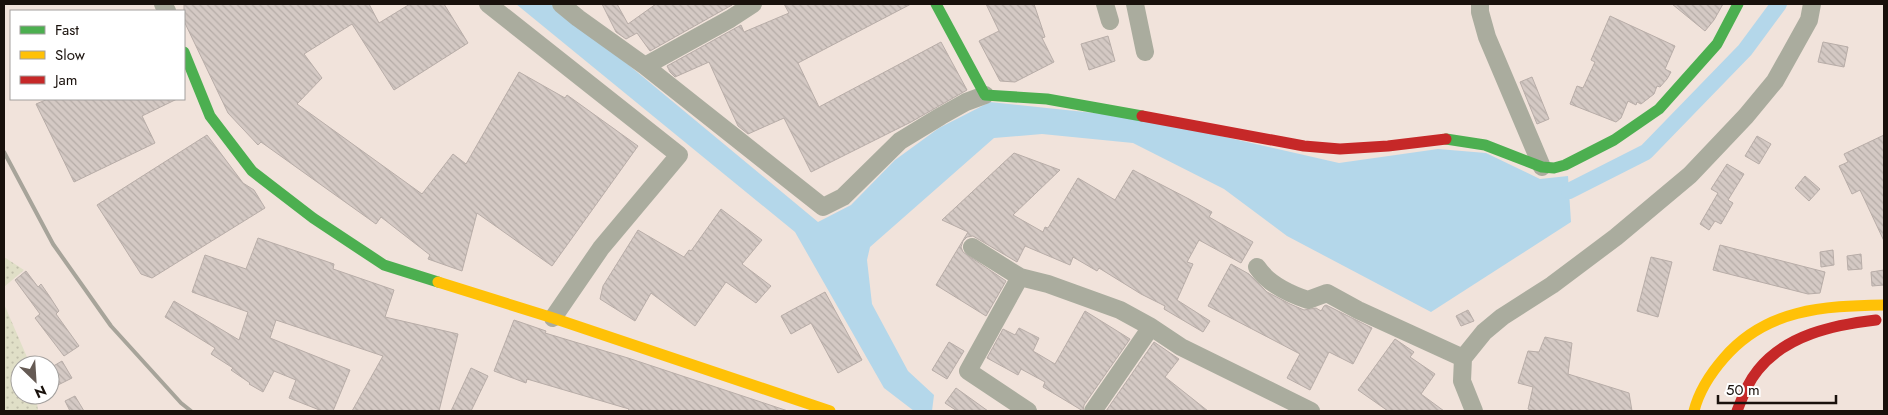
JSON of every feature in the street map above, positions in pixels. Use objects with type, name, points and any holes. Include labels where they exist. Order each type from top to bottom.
[{"type":"main road","points":[[936,4],[985,95],[1047,99],[1304,146],[1350,149],[1448,138],[1485,145],[1542,168],[1554,168],[1565,165],[1614,140],[1659,109],[1717,44],[1738,4]]},
{"type":"main road","points":[[185,54],[210,116],[252,171],[313,218],[384,265],[554,318],[830,411]]},
{"type":"main road","points":[[1694,411],[1700,392],[1720,361],[1742,338],[1757,329],[1793,312],[1812,308],[1884,305]]},
{"type":"main road","points":[[1737,411],[1746,388],[1755,373],[1780,349],[1793,340],[1829,326],[1884,319]]},
{"type":"street","points":[[488,4],[679,155],[601,248],[554,318]]},
{"type":"street","points":[[561,4],[645,66],[823,207],[843,196],[900,141],[966,102],[985,95]]},
{"type":"street","points":[[645,66],[730,19],[753,4]]},
{"type":"street","points":[[1105,4],[1110,22]]},
{"type":"street","points":[[1135,4],[1145,52]]},
{"type":"street","points":[[1480,4],[1486,37],[1542,168]]},
{"type":"street","points":[[1474,411],[1462,382],[1463,358],[1484,332],[1502,317],[1552,285],[1608,243],[1690,175],[1746,116],[1775,81],[1808,20],[1812,4]]},
{"type":"street","points":[[972,247],[1020,277],[1048,284],[1120,310],[1182,347],[1311,411]]},
{"type":"street","points":[[1257,267],[1263,276],[1296,296],[1308,300],[1327,293],[1358,310],[1463,358]]},
{"type":"street","points":[[1020,277],[968,371],[1028,411]]},
{"type":"street","points":[[1093,411],[1151,327]]},
{"type":"green space","points":[[4,257],[24,270],[4,287]]},
{"type":"green space","points":[[4,304],[26,355],[10,355],[10,405],[37,405],[38,411],[4,411]]},
{"type":"water","points":[[516,4],[555,4],[818,222],[851,205],[895,160],[939,128],[990,102],[1142,118],[1339,163],[1438,149],[1486,153],[1540,179],[1568,176],[1571,222],[1431,312],[1287,236],[1224,189],[1133,143],[1042,134],[994,138],[870,247],[867,260],[872,304],[908,371],[934,395],[932,411],[914,411],[884,388],[795,232]]},
{"type":"building","points":[[184,4],[369,4],[379,23],[410,4],[444,4],[468,43],[394,90],[352,24],[304,54],[322,78],[297,104],[422,194],[453,154],[466,164],[519,72],[565,98],[567,95],[638,146],[552,266],[477,213],[462,271],[428,259],[430,255],[381,217],[376,224],[261,142],[258,145],[228,113],[185,23]]},
{"type":"building","points":[[602,4],[617,4],[628,24],[656,4],[732,5],[650,51],[637,33],[626,39],[616,32]]},
{"type":"building","points":[[784,4],[911,4],[798,63],[819,107],[941,42],[967,90],[911,122],[811,172],[784,118],[748,134],[738,126],[709,62],[675,77],[667,66],[741,25],[744,32],[789,13]]},
{"type":"building","points":[[986,4],[1034,4],[1045,37],[1042,38],[1054,62],[1015,82],[1000,81],[979,41],[999,31]]},
{"type":"building","points":[[1672,4],[1723,4],[1705,31]]},
{"type":"building","points":[[1610,16],[1675,46],[1665,69],[1671,72],[1667,79],[1660,87],[1657,86],[1654,94],[1641,104],[1637,102],[1636,105],[1628,101],[1621,118],[1616,122],[1570,104],[1577,86],[1583,88],[1595,62],[1591,60]]},
{"type":"building","points":[[1108,36],[1115,61],[1089,70],[1081,44]]},
{"type":"building","points":[[1823,42],[1848,47],[1844,67],[1818,62]]},
{"type":"building","points":[[1532,77],[1549,119],[1537,124],[1520,82]]},
{"type":"building","points":[[46,100],[175,100],[142,116],[155,143],[74,182],[36,104]]},
{"type":"building","points":[[207,135],[243,183],[254,190],[265,208],[152,278],[141,274],[97,205]]},
{"type":"building","points":[[1884,135],[1884,241],[1860,190],[1852,194],[1839,166],[1848,162],[1844,154]]},
{"type":"building","points":[[1757,136],[1771,144],[1759,164],[1745,156]]},
{"type":"building","points":[[1014,153],[1060,170],[1013,215],[1043,232],[1045,227],[1048,228],[1078,178],[1115,200],[1133,170],[1212,212],[1209,217],[1253,242],[1241,263],[1199,240],[1187,262],[1193,264],[1177,300],[1210,321],[1203,332],[1164,309],[1165,306],[1141,294],[1099,268],[1097,271],[1073,257],[1070,265],[1025,246],[1017,262],[973,236],[967,237],[963,241],[961,247],[963,252],[1006,281],[986,316],[936,285],[968,232],[942,220]]},
{"type":"building","points":[[1727,164],[1744,174],[1728,200],[1733,203],[1721,224],[1715,221],[1709,230],[1700,224],[1718,193],[1711,189]]},
{"type":"building","points":[[1805,176],[1820,189],[1809,201],[1795,188]]},
{"type":"building","points":[[721,209],[762,240],[742,264],[771,286],[756,303],[726,282],[695,326],[651,293],[635,321],[600,299],[603,286],[638,230],[684,257],[689,250],[691,251]]},
{"type":"building","points":[[258,238],[334,264],[333,269],[394,290],[385,317],[458,334],[439,411],[352,411],[383,356],[276,320],[270,338],[350,370],[333,411],[322,411],[289,398],[296,380],[274,371],[263,392],[249,384],[231,370],[233,368],[211,354],[215,348],[165,317],[174,301],[239,340],[248,312],[192,292],[205,255],[246,269]]},
{"type":"building","points":[[1720,245],[1825,272],[1820,293],[1808,294],[1713,270]]},
{"type":"building","points":[[1833,250],[1834,265],[1821,267],[1820,252]]},
{"type":"building","points":[[1861,254],[1862,269],[1848,270],[1847,256]]},
{"type":"building","points":[[1651,257],[1672,262],[1658,317],[1637,311]]},
{"type":"building","points":[[1231,264],[1249,274],[1267,292],[1290,304],[1304,310],[1316,308],[1321,311],[1326,305],[1372,328],[1353,364],[1329,352],[1310,390],[1287,378],[1300,354],[1208,306]]},
{"type":"building","points":[[1884,270],[1884,285],[1872,286],[1871,272]]},
{"type":"building","points":[[26,271],[38,287],[41,284],[59,311],[56,314],[79,346],[64,356],[35,318],[40,314],[15,280]]},
{"type":"building","points":[[825,292],[862,360],[838,373],[811,323],[791,334],[781,316]]},
{"type":"building","points":[[1468,310],[1474,321],[1461,326],[1456,316]]},
{"type":"building","points":[[1085,311],[1130,339],[1084,405],[1083,411],[1043,387],[1045,382],[1021,369],[1018,375],[987,358],[1003,329],[1015,335],[1019,328],[1039,338],[1033,351],[1055,364]]},
{"type":"building","points":[[514,320],[546,331],[545,333],[628,358],[788,411],[628,411],[629,409],[527,379],[526,383],[494,371]]},
{"type":"building","points":[[1545,337],[1572,343],[1568,374],[1629,393],[1632,411],[1535,411],[1528,409],[1533,387],[1518,383],[1528,351],[1539,352]]},
{"type":"building","points":[[1395,339],[1414,352],[1410,357],[1435,374],[1421,394],[1444,411],[1388,411],[1358,390]]},
{"type":"building","points":[[949,342],[964,351],[947,379],[932,370]]},
{"type":"building","points":[[1154,342],[1179,359],[1165,377],[1208,411],[1106,411]]},
{"type":"building","points":[[62,361],[72,378],[60,384],[60,362]]},
{"type":"building","points":[[471,368],[488,376],[471,411],[451,411]]},
{"type":"building","points":[[956,388],[988,411],[957,411],[945,403]]},
{"type":"building","points":[[75,396],[84,411],[70,411],[65,401]]},
{"type":"waterway","points":[[1569,191],[1646,152],[1745,50],[1779,4]]},
{"type":"railway","points":[[4,152],[53,244],[111,326],[181,403],[191,411]]},
{"type":"traffic: fast","points":[[936,4],[985,95],[1047,99],[1142,116]]},
{"type":"traffic: fast","points":[[1446,139],[1485,145],[1542,167],[1554,168],[1565,165],[1614,140],[1659,109],[1717,44],[1738,4]]},
{"type":"traffic: fast","points":[[185,54],[210,116],[252,171],[313,218],[384,265],[438,282]]},
{"type":"traffic: slow","points":[[438,282],[553,318],[830,411]]},
{"type":"traffic: slow","points":[[1694,411],[1702,390],[1719,364],[1740,342],[1758,329],[1777,320],[1818,309],[1884,305]]},
{"type":"traffic: jam","points":[[1142,116],[1304,146],[1340,149],[1388,146],[1446,139]]},
{"type":"traffic: jam","points":[[1737,411],[1754,375],[1769,358],[1782,348],[1796,340],[1827,329],[1876,320]]}]
